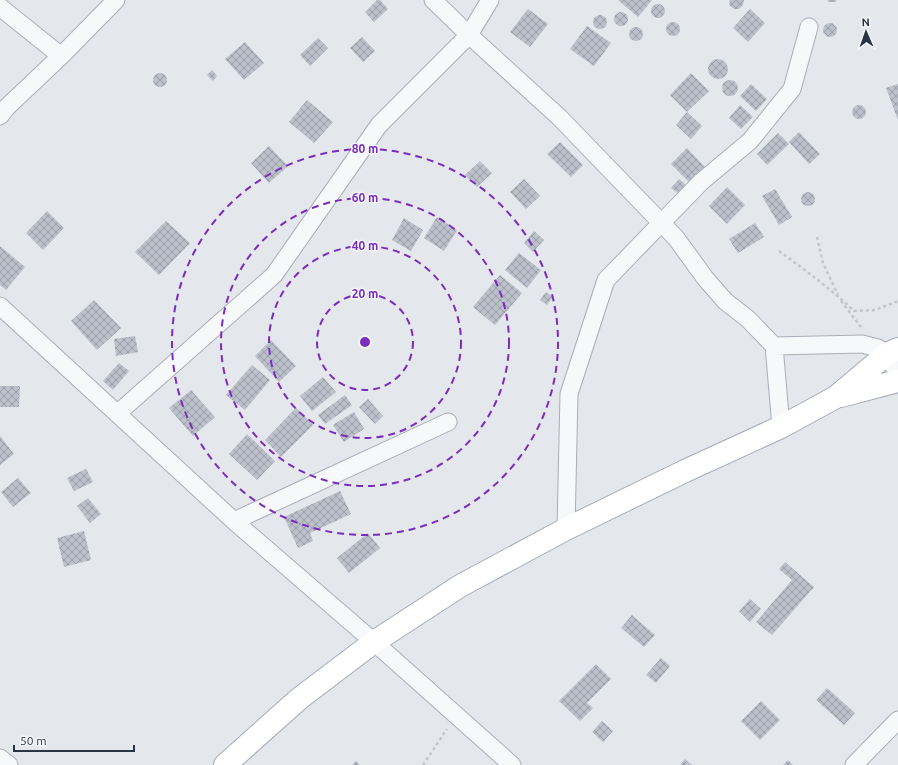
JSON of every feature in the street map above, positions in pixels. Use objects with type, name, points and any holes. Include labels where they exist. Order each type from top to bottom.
[{"type":"main road","points":[[225,765],[300,698],[374,642],[460,586],[566,529],[685,471],[781,427],[836,397],[888,351]]},
{"type":"main road","points":[[836,397],[898,381]]},
{"type":"street","points":[[0,116],[7,107],[61,56],[116,0]]},
{"type":"street","points":[[433,0],[559,117],[662,222],[676,238],[705,278],[725,301],[748,319],[774,346],[781,427]]},
{"type":"street","points":[[118,413],[274,275],[379,125],[469,35],[490,0]]},
{"type":"street","points":[[0,8],[61,56]]},
{"type":"street","points":[[566,529],[569,394],[606,280],[701,182],[750,141],[792,89],[809,27]]},
{"type":"street","points":[[0,306],[234,521],[374,642],[512,765]]},
{"type":"street","points":[[774,346],[862,344],[888,351],[898,374]]},
{"type":"street","points":[[234,521],[448,422]]},
{"type":"street","points":[[854,765],[898,720]]},
{"type":"street","points":[[0,758],[8,765]]},
{"type":"path","points":[[818,237],[823,263],[838,296],[866,335],[888,351]]},
{"type":"path","points":[[779,252],[804,269],[854,311],[875,310],[898,301]]},
{"type":"path","points":[[423,765],[456,715]]},
{"type":"building","points":[[377,0],[380,0],[388,9],[374,22],[365,12]]},
{"type":"building","points":[[618,0],[652,0],[638,17]]},
{"type":"building","points":[[730,0],[744,0],[743,5],[739,9],[734,9],[729,5]]},
{"type":"building","points":[[827,0],[837,0],[835,2],[829,2]]},
{"type":"building","points":[[655,4],[661,4],[665,8],[665,14],[661,18],[655,18],[651,14],[651,8]]},
{"type":"building","points":[[528,9],[548,24],[530,47],[510,32]]},
{"type":"building","points":[[750,9],[765,23],[748,42],[733,28]]},
{"type":"building","points":[[618,12],[624,12],[628,16],[628,22],[624,26],[618,26],[614,22],[614,16]]},
{"type":"building","points":[[597,15],[603,15],[607,19],[607,25],[603,29],[597,29],[593,25],[593,19]]},
{"type":"building","points":[[670,22],[676,22],[680,26],[680,32],[676,36],[670,36],[666,32],[666,26]]},
{"type":"building","points":[[827,23],[833,23],[837,27],[837,33],[833,37],[827,37],[823,33],[823,27]]},
{"type":"building","points":[[587,26],[611,43],[594,66],[570,49]]},
{"type":"building","points":[[633,27],[639,27],[643,31],[643,37],[639,41],[633,41],[629,37],[629,31]]},
{"type":"building","points":[[362,37],[375,51],[363,62],[350,48]]},
{"type":"building","points":[[318,38],[328,48],[310,66],[300,55]]},
{"type":"building","points":[[245,42],[264,63],[244,80],[225,59]]},
{"type":"building","points":[[718,59],[725,62],[728,69],[725,76],[718,79],[711,76],[708,69],[711,62]]},
{"type":"building","points":[[212,70],[217,76],[213,81],[207,75]]},
{"type":"building","points":[[157,73],[163,73],[167,77],[167,83],[163,87],[157,87],[153,83],[153,77]]},
{"type":"building","points":[[691,73],[709,91],[687,112],[670,95]]},
{"type":"building","points":[[730,80],[736,82],[738,88],[736,94],[730,96],[724,94],[722,88],[724,82]]},
{"type":"building","points":[[751,84],[767,99],[756,111],[740,96]]},
{"type":"building","points":[[898,84],[898,120],[886,88]]},
{"type":"building","points":[[307,100],[333,122],[314,143],[289,122]]},
{"type":"building","points":[[740,105],[753,117],[741,129],[729,118]]},
{"type":"building","points":[[856,105],[862,105],[866,109],[866,115],[862,119],[856,119],[852,115],[852,109]]},
{"type":"building","points":[[687,112],[702,126],[691,139],[676,125]]},
{"type":"building","points":[[799,132],[820,154],[809,164],[789,142]]},
{"type":"building","points":[[778,133],[789,144],[767,165],[757,154]]},
{"type":"building","points":[[560,142],[583,165],[571,177],[547,154]]},
{"type":"building","points":[[269,146],[288,166],[269,183],[251,163]]},
{"type":"building","points":[[687,148],[705,167],[689,182],[671,164]]},
{"type":"building","points":[[480,161],[492,173],[477,187],[465,175]]},
{"type":"building","points":[[524,179],[540,196],[526,209],[510,192]]},
{"type":"building","points":[[679,179],[686,185],[679,194],[671,188]]},
{"type":"building","points":[[727,187],[745,205],[727,224],[709,206]]},
{"type":"building","points":[[775,189],[792,217],[779,225],[762,196]]},
{"type":"building","points":[[805,192],[811,192],[815,196],[815,202],[811,206],[805,206],[801,202],[801,196]]},
{"type":"building","points":[[47,211],[64,228],[43,250],[26,233]]},
{"type":"building","points":[[437,217],[457,230],[444,251],[424,238]]},
{"type":"building","points":[[404,218],[423,230],[411,251],[392,240]]},
{"type":"building","points":[[166,221],[190,243],[159,275],[135,252]]},
{"type":"building","points":[[755,223],[764,237],[738,253],[729,239]]},
{"type":"building","points":[[534,231],[544,240],[533,252],[524,243]]},
{"type":"building","points":[[0,246],[25,267],[6,290],[0,285]]},
{"type":"building","points":[[519,253],[541,270],[527,288],[505,270]]},
{"type":"building","points":[[500,275],[522,293],[495,325],[473,307]]},
{"type":"building","points":[[546,292],[553,297],[547,305],[540,300]]},
{"type":"building","points":[[94,300],[121,328],[97,350],[71,321]]},
{"type":"building","points":[[135,336],[138,352],[116,356],[114,339]]},
{"type":"building","points":[[271,340],[296,366],[279,382],[255,356]]},
{"type":"building","points":[[119,363],[129,371],[113,390],[103,381]]},
{"type":"building","points":[[252,365],[270,380],[245,410],[226,395]]},
{"type":"building","points":[[323,377],[336,392],[312,411],[300,396]]},
{"type":"building","points":[[0,386],[20,386],[19,407],[0,407]]},
{"type":"building","points":[[191,390],[215,417],[193,436],[169,408]]},
{"type":"building","points":[[345,395],[352,405],[325,424],[318,415]]},
{"type":"building","points":[[368,399],[383,416],[375,424],[359,407]]},
{"type":"building","points":[[296,408],[313,425],[281,457],[265,440]]},
{"type":"building","points":[[354,412],[364,429],[344,442],[333,425]]},
{"type":"building","points":[[247,434],[275,461],[257,480],[229,454]]},
{"type":"building","points":[[0,436],[14,454],[0,465]]},
{"type":"building","points":[[86,469],[93,482],[74,491],[67,478]]},
{"type":"building","points":[[18,478],[31,493],[13,507],[1,492]]},
{"type":"building","points":[[340,491],[351,514],[310,533],[313,541],[298,548],[284,517]]},
{"type":"building","points":[[88,498],[101,514],[90,523],[77,506]]},
{"type":"building","points":[[84,531],[91,560],[64,567],[57,538]]},
{"type":"building","points":[[368,533],[380,548],[349,573],[337,558]]},
{"type":"building","points":[[785,562],[814,587],[772,635],[756,622],[792,580],[779,569]]},
{"type":"building","points":[[750,599],[761,609],[750,622],[739,611]]},
{"type":"building","points":[[632,615],[655,635],[644,647],[621,628]]},
{"type":"building","points":[[661,658],[670,666],[656,683],[646,675]]},
{"type":"building","points":[[596,664],[611,679],[587,703],[593,708],[580,721],[559,701]]},
{"type":"building","points":[[827,688],[855,713],[844,725],[816,700]]},
{"type":"building","points":[[761,701],[780,720],[760,740],[741,721]]},
{"type":"building","points":[[602,721],[613,731],[603,742],[592,732]]},
{"type":"building","points":[[685,759],[692,765],[680,765]]},
{"type":"building","points":[[788,760],[793,765],[783,765]]},
{"type":"building","points":[[356,761],[360,765],[352,765]]}]
